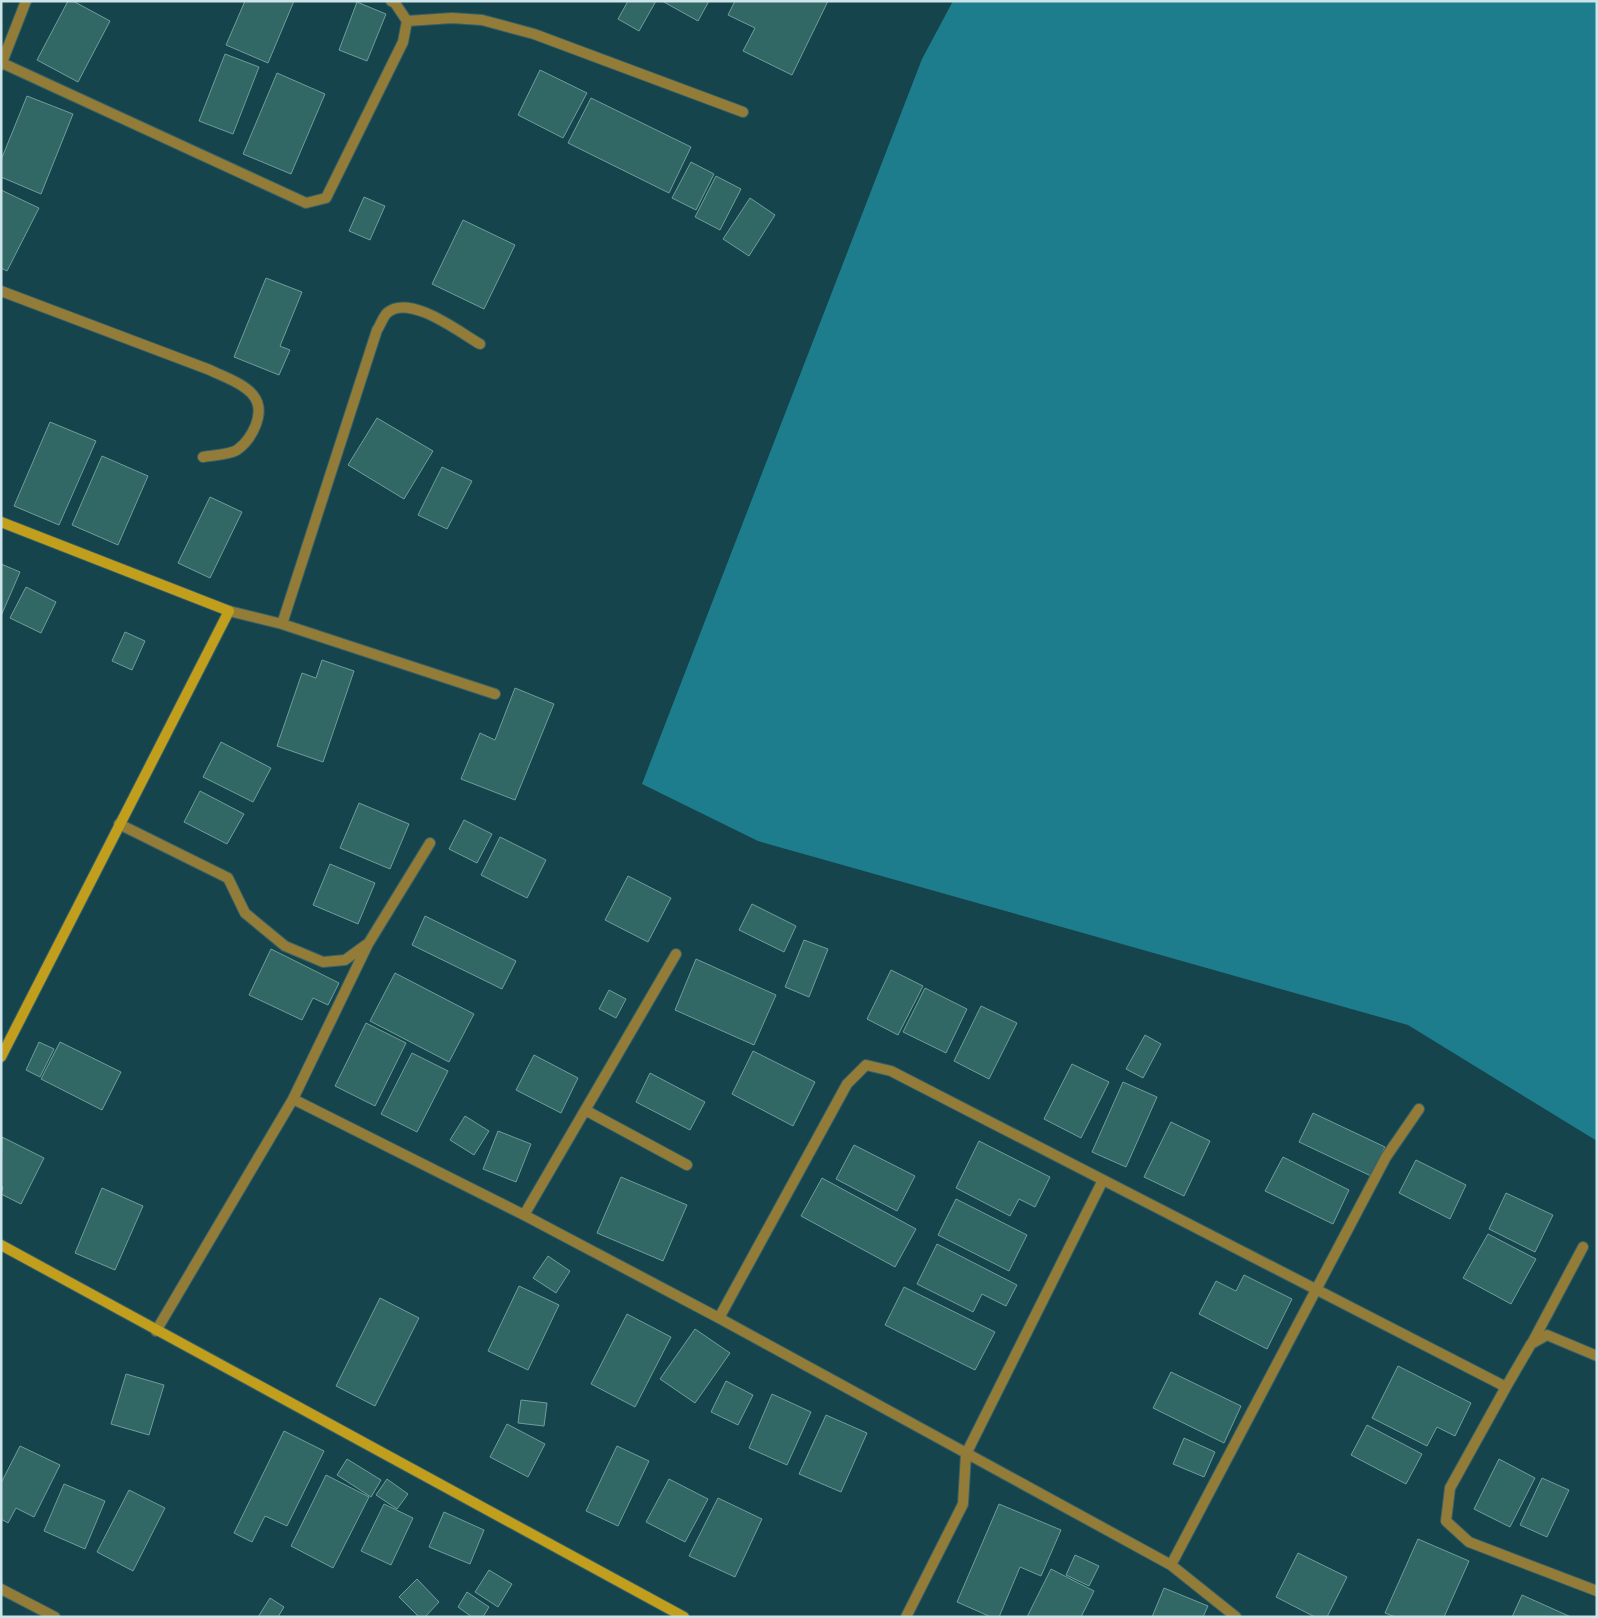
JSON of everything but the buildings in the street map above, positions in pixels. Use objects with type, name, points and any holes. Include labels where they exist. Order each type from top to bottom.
[{"type":"street","points":[[26,1],[2,64],[306,203],[326,198],[403,42],[407,21],[392,1]]},
{"type":"street","points":[[407,21],[452,18],[491,22],[534,34],[743,112]]},
{"type":"street","points":[[1,291],[210,370],[235,382],[254,396],[260,414],[252,434],[236,450],[203,457]]},
{"type":"street","points":[[282,624],[378,330],[387,313],[402,307],[420,309],[480,344]]},
{"type":"street","points":[[1,522],[229,611],[282,624],[495,694]]},
{"type":"street","points":[[1,1057],[229,611]]},
{"type":"street","points":[[119,824],[228,878],[245,913],[285,946],[323,962],[345,960],[368,944]]},
{"type":"street","points":[[156,1330],[293,1099],[368,944],[430,843]]},
{"type":"street","points":[[524,1215],[676,954]]},
{"type":"street","points":[[719,1318],[847,1084],[866,1065],[891,1071],[1506,1388]]},
{"type":"street","points":[[293,1099],[524,1215],[719,1318],[1170,1565],[1236,1617]]},
{"type":"street","points":[[1170,1565],[1386,1157],[1419,1109]]},
{"type":"street","points":[[585,1110],[687,1165]]},
{"type":"street","points":[[906,1617],[962,1504],[966,1454],[1103,1180]]},
{"type":"street","points":[[1,1246],[684,1617]]},
{"type":"street","points":[[1583,1247],[1450,1488],[1446,1521],[1469,1542],[1597,1591]]},
{"type":"street","points":[[1531,1344],[1547,1335],[1597,1356]]},
{"type":"street","points":[[1,1589],[55,1617]]},
{"type":"water","points":[[953,1],[1597,1],[1597,1141],[1408,1025],[758,841],[642,784],[922,59]]}]
